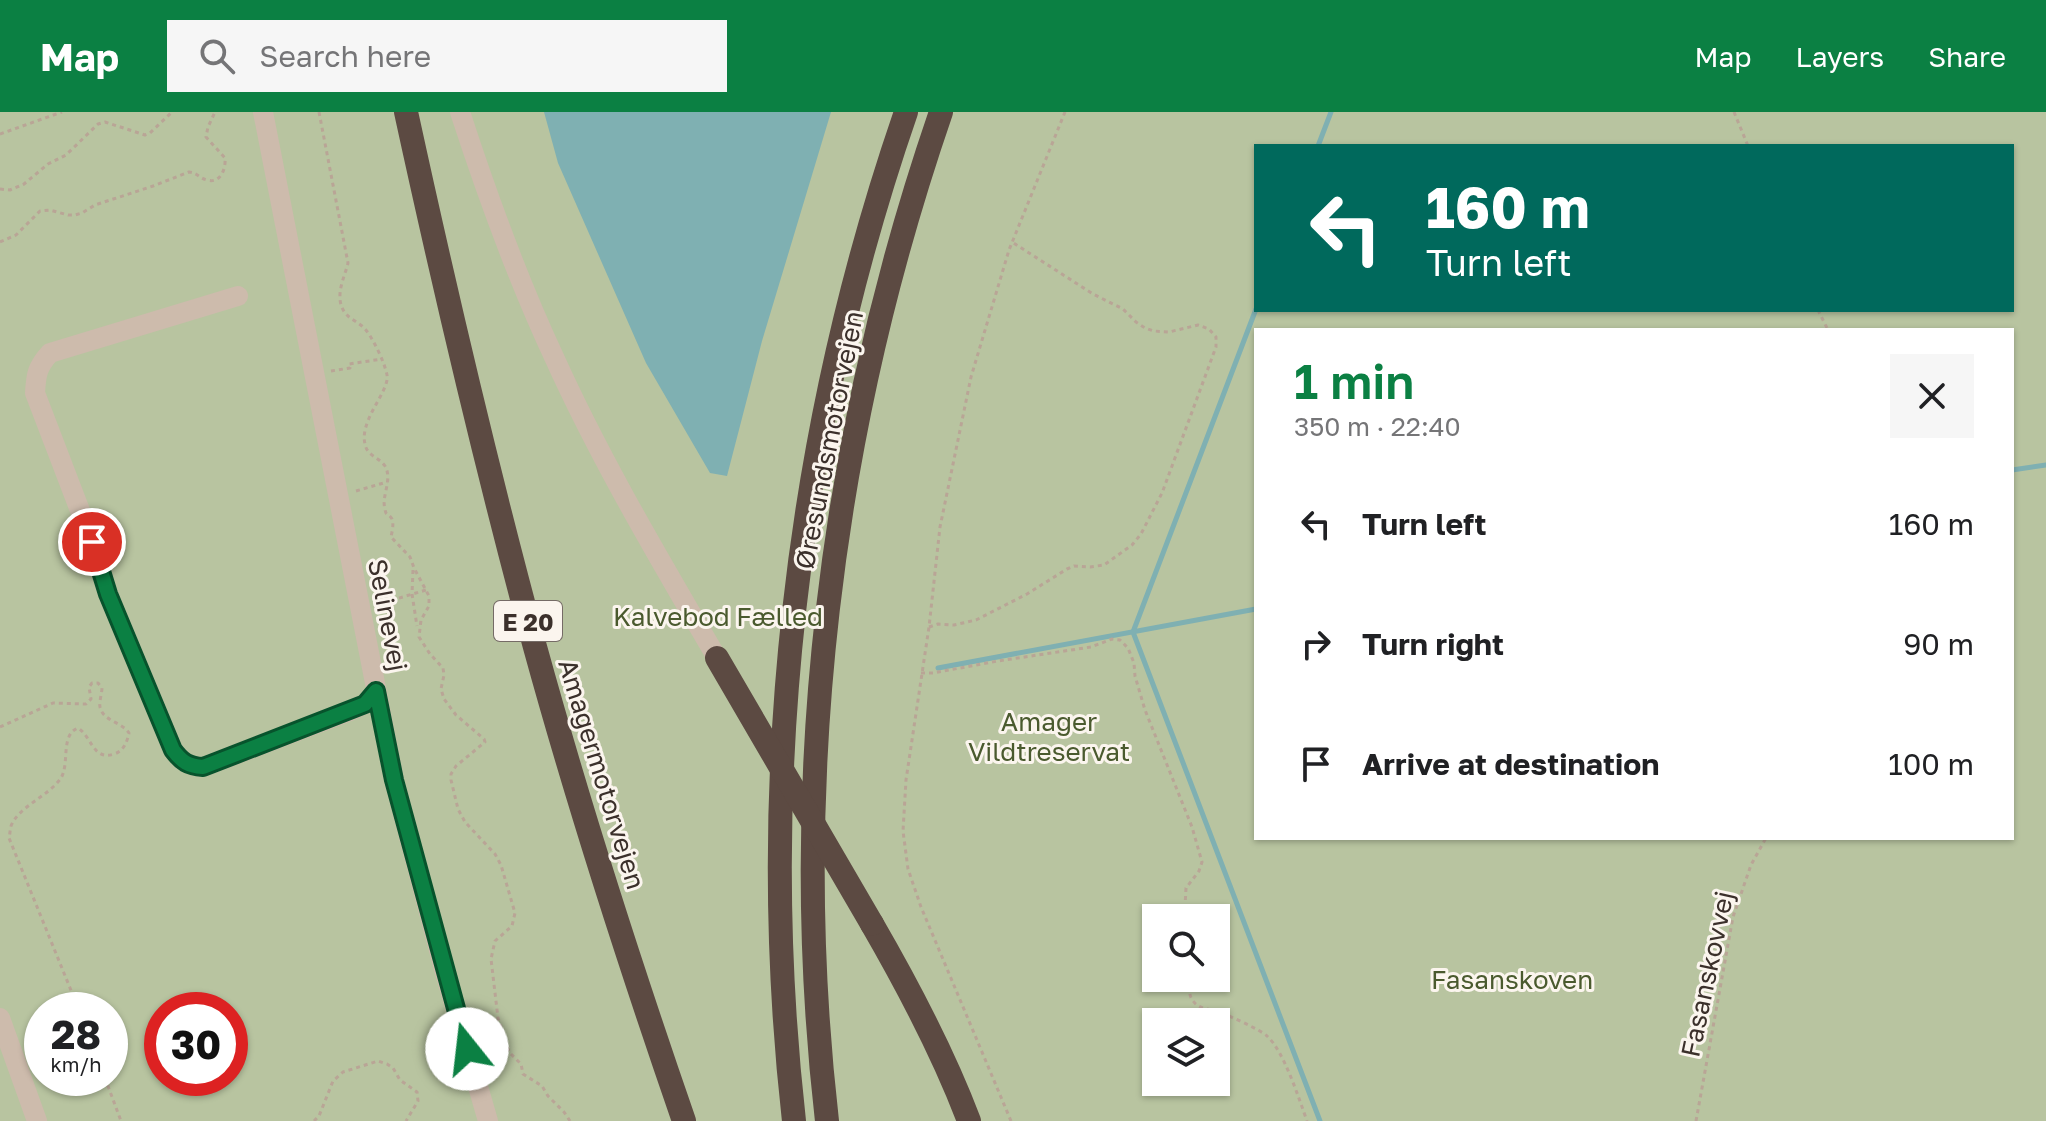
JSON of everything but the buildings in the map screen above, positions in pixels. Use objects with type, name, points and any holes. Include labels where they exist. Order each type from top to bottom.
[{"type":"highway","name":"Amagermotorvejen","points":[[406,112],[483,447],[536,649],[608,891],[684,1121]]},
{"type":"highway","name":"Øresundsmotorvejen","points":[[794,1121],[786,1029],[780,889],[783,752],[795,610],[815,472],[843,335],[878,200],[906,112]]},
{"type":"highway","name":"Øresundsmotorvejen","points":[[827,1121],[818,1027],[813,885],[816,743],[829,601],[850,460],[873,348],[907,217],[941,112]]},
{"type":"highway","points":[[717,658],[928,1025],[969,1121]]},
{"type":"street","name":"Selinevej","points":[[263,112],[394,780],[488,1121]]},
{"type":"street","points":[[460,112],[499,227],[554,357],[617,483],[717,658]]},
{"type":"street","points":[[238,296],[50,353],[41,362],[36,375],[35,393],[92,542],[108,594],[173,750],[182,762],[203,767],[365,704],[376,691]]},
{"type":"street","points":[[0,1018],[37,1121]]},
{"type":"path","points":[[0,134],[62,112]]},
{"type":"path","points":[[0,189],[10,190],[24,184],[48,164],[66,155],[98,124],[105,122],[145,135],[172,112]]},
{"type":"path","points":[[0,242],[16,235],[40,211],[75,215],[95,205],[194,171],[212,181],[225,170],[225,158],[206,137],[215,112]]},
{"type":"path","points":[[319,112],[348,263],[341,284],[341,304],[348,317],[364,328],[380,352],[387,375],[387,383],[366,428],[364,442],[371,455],[385,466],[384,508],[392,519],[391,537],[410,557],[429,596],[429,606],[418,629]]},
{"type":"path","points":[[1011,1121],[921,907],[908,869],[903,831],[906,780],[929,627],[940,527],[971,377],[1012,242],[1065,112]]},
{"type":"path","points":[[1734,112],[1747,144]]},
{"type":"path","points":[[929,627],[976,620],[1067,569],[1104,565],[1132,545],[1162,493],[1216,347],[1216,337],[1209,329],[1198,325],[1169,332],[1145,328],[1123,309],[1093,294],[1012,242]]},
{"type":"path","points":[[326,372],[350,368],[349,364],[382,359]]},
{"type":"path","points":[[352,493],[387,482]]},
{"type":"path","points":[[414,568],[412,594],[419,637],[443,668],[441,689],[444,699],[485,742],[456,766],[451,780],[458,809],[465,822],[495,854],[501,865],[515,913],[512,926],[495,941],[492,949],[498,1018],[509,1052],[521,1064],[523,1074],[542,1086],[570,1121]]},
{"type":"path","points":[[373,606],[426,590]]},
{"type":"path","points":[[921,673],[1120,640],[1128,648],[1134,663],[1145,710],[1192,827],[1202,862],[1186,888],[1185,904]]},
{"type":"path","points":[[0,727],[53,703],[86,704],[91,699],[89,687],[92,683],[98,683],[102,688],[99,706],[102,712],[124,725],[129,733],[121,751],[111,756],[101,755],[93,748],[85,732],[78,728],[72,730],[68,736],[66,765],[61,777],[11,825],[9,838],[72,992]]},
{"type":"path","name":"Fasanskovvej","points":[[1696,1121],[1733,917],[1751,865],[1765,840]]},
{"type":"path","points":[[1189,992],[1195,1004],[1267,1036],[1277,1049],[1307,1121]]},
{"type":"path","points":[[314,1121],[333,1081],[343,1072],[378,1061],[393,1068],[400,1080],[417,1092],[418,1101],[406,1121]]},
{"type":"path","points":[[112,1096],[121,1121]]},
{"type":"green space","name":"Kalvebod Fælled","points":[[0,112],[2046,112],[2046,1121],[0,1121]]},
{"type":"water","points":[[544,112],[831,112],[762,341],[727,476],[710,473],[646,363],[558,163]]},
{"type":"waterway","points":[[1319,144],[1331,112]]},
{"type":"waterway","points":[[1255,312],[1133,632],[1320,1121]]},
{"type":"waterway","points":[[2014,470],[2046,465]]},
{"type":"waterway","points":[[938,668],[1254,609]]},
{"type":"route","points":[[92,542],[108,594],[173,750],[182,762],[203,767],[365,704],[376,691],[394,780],[467,1049]]},
{"type":"park label","name":"Amager Vildtreservat","points":[[1049,736]]},
{"type":"park label","name":"Fasanskoven","points":[[1512,979]]}]
